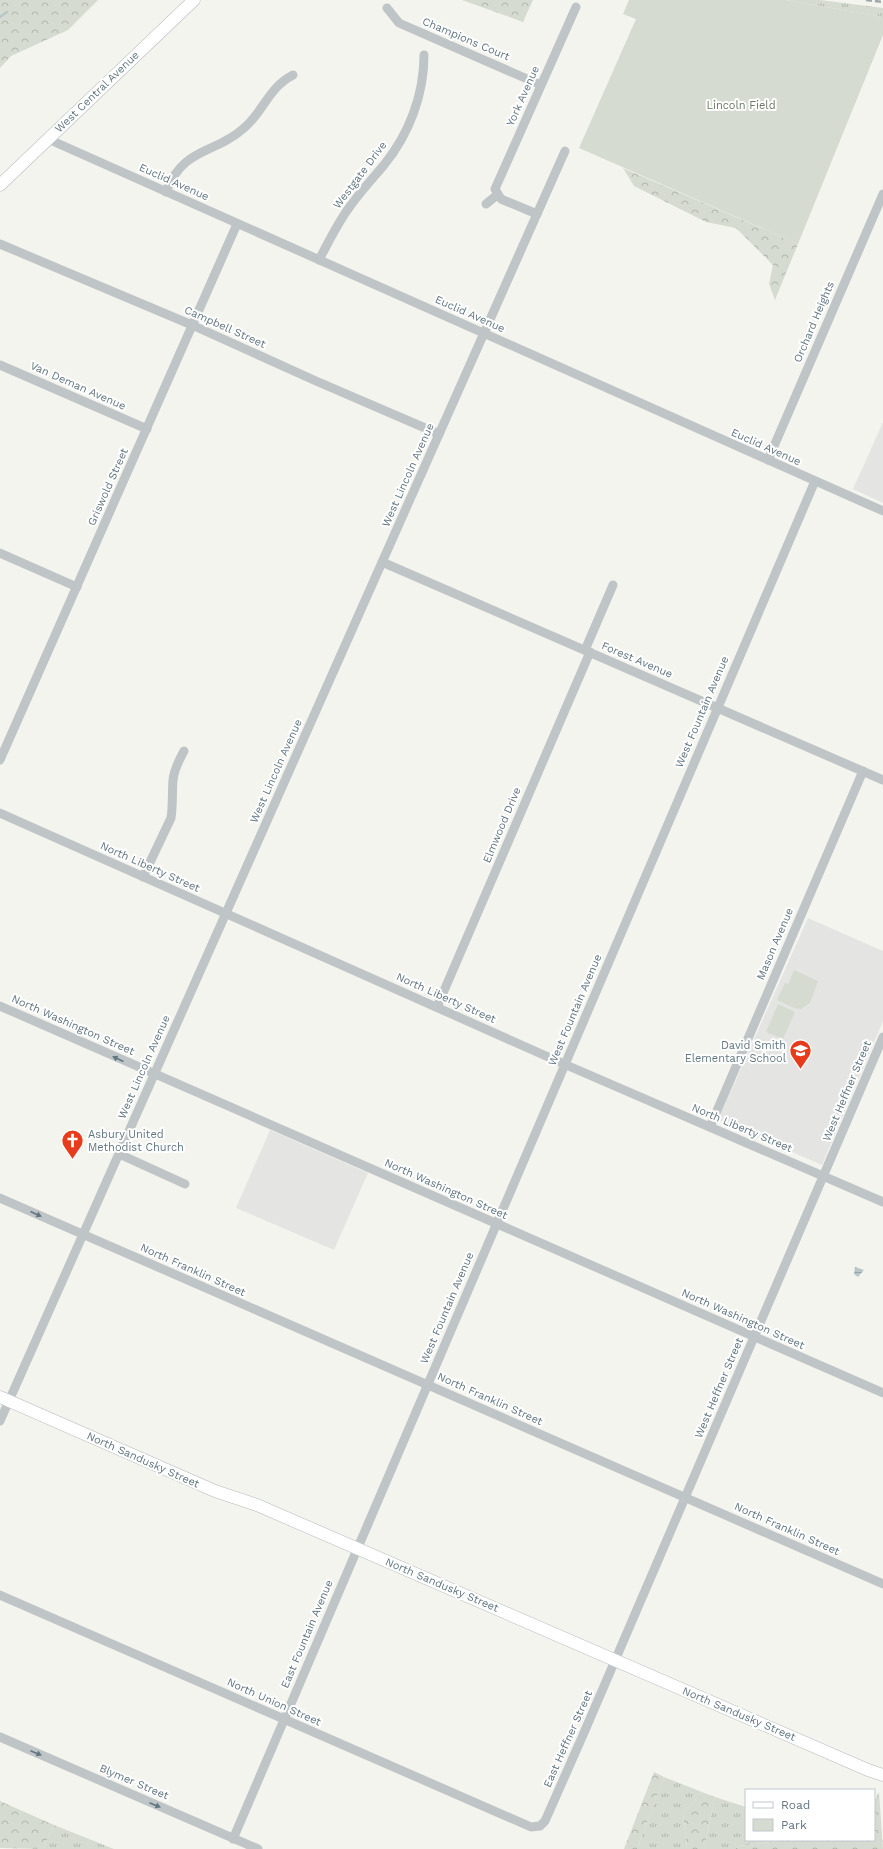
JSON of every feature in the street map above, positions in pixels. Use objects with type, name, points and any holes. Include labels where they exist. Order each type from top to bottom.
[{"type":"street","name":"West Central Avenue","points":[[0,184],[194,0]]},
{"type":"street","name":"York Avenue","points":[[497,195],[495,187],[576,7]]},
{"type":"street","name":"Champions Court","points":[[387,8],[399,24],[541,85]]},
{"type":"street","name":"Westgate Drive","points":[[319,260],[336,226],[350,206],[385,164],[402,138],[412,118],[420,90],[424,55]]},
{"type":"street","points":[[166,192],[176,173],[187,160],[243,129],[273,90],[293,75]]},
{"type":"street","name":"Euclid Avenue","points":[[48,139],[883,512]]},
{"type":"street","name":"West Lincoln Avenue","points":[[0,1421],[4,1399],[83,1234],[119,1154],[565,151]]},
{"type":"street","name":"Orchard Heights","points":[[768,460],[883,194]]},
{"type":"street","points":[[486,204],[497,195],[501,199],[537,214]]},
{"type":"street","name":"Griswold Street","points":[[0,760],[237,224]]},
{"type":"street","name":"Campbell Street","points":[[0,244],[192,325],[316,382],[439,434]]},
{"type":"street","name":"Van Deman Avenue","points":[[0,365],[147,429]]},
{"type":"street","name":"West Fountain Avenue","points":[[356,1548],[815,481]]},
{"type":"street","points":[[0,553],[77,587]]},
{"type":"street","name":"Forest Avenue","points":[[382,562],[883,780]]},
{"type":"street","name":"Elmwood Drive","points":[[437,1008],[588,651],[613,585]]},
{"type":"street","points":[[143,877],[171,818],[173,808],[173,780],[177,765],[184,751]]},
{"type":"street","name":"Mason Avenue","points":[[710,1127],[863,771]]},
{"type":"street","name":"North Liberty Street","points":[[0,813],[564,1064],[883,1202]]},
{"type":"street","name":"North Washington Street","points":[[0,1006],[883,1393]]},
{"type":"street","name":"West Heffner Street","points":[[615,1660],[823,1176],[882,1043]]},
{"type":"street","points":[[119,1154],[185,1184]]},
{"type":"street","name":"North Franklin Street","points":[[0,1198],[883,1584]]},
{"type":"street","name":"North Sandusky Street","points":[[4,1399],[215,1491],[257,1505],[868,1770],[883,1775]]},
{"type":"street","name":"East Fountain Avenue","points":[[233,1839],[356,1548]]},
{"type":"street","name":"North Union Street","points":[[0,1595],[531,1827],[540,1826]]},
{"type":"street","name":"East Heffner Street","points":[[540,1826],[545,1821],[615,1660]]},
{"type":"street","name":"Blymer Street","points":[[0,1737],[258,1849]]},
{"type":"shaded area","points":[[883,422],[883,503],[853,489]]},
{"type":"shaded area","name":"David Smith Elementary School","points":[[808,918],[883,951],[883,1021],[822,1165],[718,1120]]},
{"type":"shaded area","points":[[270,1130],[368,1173],[334,1250],[236,1208]]},
{"type":"shaded area","points":[[855,1267],[864,1270],[858,1277],[854,1274]]},
{"type":"green space","points":[[0,0],[98,0],[68,30],[11,56],[0,68]]},
{"type":"green space","points":[[462,0],[533,0],[523,22]]},
{"type":"green space","name":"Lincoln Field","points":[[629,0],[786,0],[883,17],[883,35],[798,244],[579,148],[636,19],[623,14]]},
{"type":"green space","points":[[786,0],[820,0],[883,8],[883,17]]},
{"type":"green space","points":[[623,168],[798,244],[775,300],[769,284],[773,265],[736,228],[706,222],[634,186]]},
{"type":"green space","points":[[794,970],[818,981],[810,1003],[801,1009],[794,1008],[777,1000],[785,983],[788,984]]},
{"type":"green space","points":[[778,1004],[795,1012],[783,1039],[766,1032]]},
{"type":"green space","points":[[654,1772],[664,1777],[637,1849],[624,1849]]},
{"type":"green space","points":[[664,1777],[702,1792],[683,1813],[687,1849],[637,1849]]},
{"type":"green space","points":[[702,1792],[715,1797],[704,1849],[687,1849],[683,1813]]},
{"type":"green space","points":[[879,1792],[883,1849],[735,1849],[739,1846],[778,1841],[875,1841],[875,1800]]},
{"type":"green space","points":[[715,1797],[745,1807],[745,1841],[778,1841],[739,1846],[735,1849],[704,1849]]},
{"type":"green space","points":[[0,1801],[54,1825],[43,1849],[0,1848]]},
{"type":"green space","points":[[54,1825],[114,1849],[43,1849]]},
{"type":"waterway","points":[[0,17],[7,12]]},
{"type":"railway","points":[[866,0],[883,2]]},
{"type":"place","name":"David Smith Elementary School","points":[[801,1070]]},
{"type":"place","name":"Asbury United Methodist Church","points":[[73,1160]]}]
